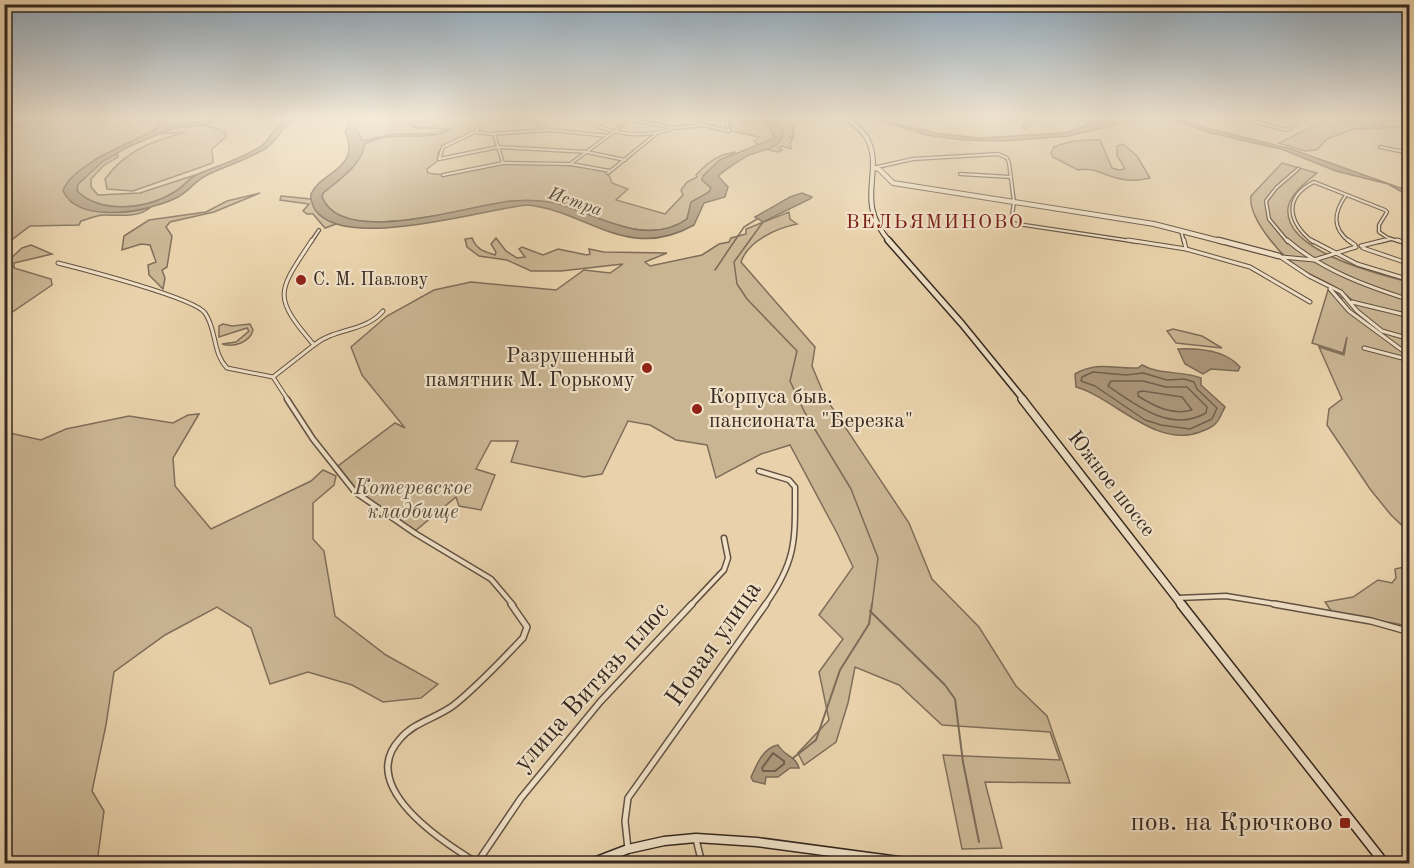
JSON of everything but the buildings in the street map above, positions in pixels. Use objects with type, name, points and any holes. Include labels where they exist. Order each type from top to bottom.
[{"type":"main road","name":"Южное шоссе","points":[[873,159],[875,167],[870,199],[876,225],[971,335],[1385,864]]},
{"type":"main road","points":[[589,864],[628,849],[696,837],[757,842],[921,864]]},
{"type":"street","points":[[502,159],[503,163]]},
{"type":"street","points":[[570,164],[578,159]]},
{"type":"street","points":[[618,159],[625,160]]},
{"type":"street","points":[[875,167],[921,159]]},
{"type":"street","points":[[1008,159],[1011,177],[1011,223],[1186,249],[1250,267],[1310,302]]},
{"type":"street","points":[[443,175],[503,163],[570,164],[610,172],[625,160]]},
{"type":"street","points":[[875,167],[893,183],[1123,219],[1279,256],[1314,260],[1356,246]]},
{"type":"street","points":[[1298,169],[1269,196],[1266,207],[1272,224],[1280,234],[1314,260],[1358,282],[1410,300]]},
{"type":"street","points":[[960,174],[1011,177]]},
{"type":"street","points":[[1410,244],[1392,239],[1378,230],[1387,212],[1314,182],[1310,183],[1296,198],[1291,209],[1295,224],[1306,239],[1316,246],[1410,280]]},
{"type":"street","points":[[1346,195],[1335,211],[1335,222],[1343,236],[1356,246],[1410,264]]},
{"type":"street","points":[[314,345],[285,307],[282,292],[285,282],[320,230]]},
{"type":"street","points":[[1181,231],[1186,249]]},
{"type":"street","points":[[1362,247],[1392,239]]},
{"type":"street","points":[[1279,256],[1330,288],[1341,292],[1357,311],[1382,331],[1410,339]]},
{"type":"street","points":[[58,263],[125,281],[200,307],[206,314],[221,363],[224,366],[273,377],[313,439],[355,492],[416,534],[491,579],[526,622],[526,633],[512,649],[452,707],[420,723],[401,737],[393,747],[389,761],[391,787],[406,807],[425,825],[478,863]]},
{"type":"street","points":[[1330,288],[1349,310],[1410,358]]},
{"type":"street","points":[[1348,300],[1410,316]]},
{"type":"street","points":[[273,377],[323,337],[370,321],[383,311]]},
{"type":"street","points":[[1364,348],[1410,358]]},
{"type":"street","name":"Новая улица","points":[[628,849],[625,821],[628,798],[774,592],[791,560],[795,536],[795,487],[789,480],[759,471]]},
{"type":"street","name":"улица Витязь плюс","points":[[478,863],[521,798],[600,702],[724,570],[728,558],[724,538]]},
{"type":"street","points":[[1177,598],[1216,596],[1250,600],[1410,632]]},
{"type":"street","points":[[696,837],[698,855],[702,864]]},
{"type":"green space","points":[[5,159],[96,159],[68,181],[71,202],[110,212],[131,212],[151,207],[135,214],[95,216],[81,221],[79,225],[30,226],[5,245]]},
{"type":"green space","points":[[115,159],[104,165],[91,179],[91,187],[98,195],[140,193],[195,175],[159,200],[138,206],[117,207],[94,202],[84,197],[76,186],[103,161]]},
{"type":"green space","points":[[125,159],[213,159],[213,162],[133,191],[107,189],[105,179]]},
{"type":"green space","points":[[358,159],[439,159],[427,169],[428,173],[437,174],[516,163],[556,164],[610,171],[608,173],[612,183],[628,189],[616,200],[665,214],[683,195],[681,190],[687,182],[697,177],[696,175],[714,159],[723,159],[703,176],[702,180],[711,188],[691,204],[687,219],[672,227],[656,230],[624,227],[562,205],[531,201],[512,201],[410,220],[380,222],[354,220],[334,212],[322,197],[323,193],[356,163]]},
{"type":"green space","points":[[1056,159],[1108,159],[1112,168],[1119,170],[1125,169],[1119,159],[1138,159],[1150,178],[1125,180],[1089,169],[1078,170]]},
{"type":"green space","points":[[1282,163],[1317,173],[1295,193],[1289,203],[1290,223],[1300,237],[1335,258],[1409,282],[1409,532],[1391,515],[1370,489],[1327,425],[1329,409],[1342,399],[1319,347],[1344,355],[1347,337],[1343,353],[1312,343],[1328,290],[1335,291],[1342,298],[1351,299],[1339,289],[1292,262],[1267,236],[1251,205],[1251,196]]},
{"type":"green space","points":[[260,193],[214,212],[170,222],[166,227],[172,236],[167,267],[162,270],[165,278],[163,289],[149,275],[148,265],[156,262],[150,245],[141,244],[122,250],[124,236],[149,220],[206,212],[227,201]]},
{"type":"green space","points":[[281,196],[311,199],[319,214],[336,224],[325,228],[313,214],[303,211],[309,204],[280,200]]},
{"type":"green space","name":"Котеревское кладбище","points":[[789,212],[790,219],[797,224],[764,237],[750,248],[741,262],[815,347],[812,366],[825,397],[909,523],[932,579],[979,627],[1016,686],[1047,716],[1070,783],[985,782],[1002,848],[962,849],[943,755],[1060,760],[1050,732],[942,725],[899,685],[855,667],[848,703],[836,742],[804,765],[798,753],[829,720],[819,672],[843,639],[819,615],[853,567],[790,445],[761,454],[716,478],[707,445],[676,440],[650,425],[628,421],[602,474],[584,477],[511,462],[518,441],[491,441],[476,469],[495,475],[481,510],[459,506],[456,497],[415,531],[367,497],[354,486],[338,466],[395,423],[405,428],[362,375],[351,347],[387,316],[434,290],[471,282],[556,290],[584,270],[610,273],[623,264],[561,271],[531,271],[507,260],[479,256],[467,247],[465,239],[472,238],[481,249],[495,255],[496,252],[491,244],[496,238],[506,251],[517,258],[525,257],[519,249],[522,247],[543,255],[558,249],[587,255],[590,254],[589,249],[604,252],[667,253],[645,262],[650,266],[702,255],[719,244],[729,242],[731,238],[746,234],[746,229]]},
{"type":"green space","points":[[31,245],[52,254],[14,263],[14,268],[51,279],[52,285],[5,317],[5,260],[10,259],[22,248]]},
{"type":"green space","points":[[223,324],[232,326],[250,324],[253,330],[245,341],[236,344],[222,344],[236,342],[249,331],[247,328],[219,337],[219,326]]},
{"type":"green space","points":[[1173,329],[1202,336],[1222,348],[1176,343],[1167,331]]},
{"type":"green space","points":[[199,414],[173,458],[175,486],[211,529],[311,481],[323,470],[336,476],[334,485],[313,503],[313,539],[324,551],[335,616],[386,655],[438,684],[421,698],[383,702],[352,685],[308,672],[270,684],[251,628],[217,607],[165,635],[114,672],[92,791],[104,811],[97,863],[5,863],[5,432],[41,440],[66,429],[129,416],[173,423],[188,415]]},
{"type":"green space","points":[[1409,566],[1409,626],[1332,612],[1325,602],[1353,597],[1378,580],[1392,583],[1396,578],[1395,569]]},
{"type":"water","points":[[99,159],[107,159],[78,184],[77,191],[87,199],[99,204],[125,207],[165,197],[198,174],[237,159],[245,159],[207,175],[178,197],[151,207],[117,212],[84,209],[72,202],[63,191],[68,181]]},
{"type":"water","points":[[346,159],[360,159],[343,177],[323,193],[322,197],[334,212],[354,220],[380,222],[410,220],[512,201],[531,201],[562,205],[624,227],[656,230],[672,227],[687,219],[691,202],[709,192],[711,188],[702,180],[703,176],[720,160],[743,159],[718,176],[728,187],[725,197],[704,203],[694,225],[670,235],[648,239],[627,237],[548,209],[526,205],[448,220],[384,228],[356,228],[332,222],[316,211],[311,194],[322,180]]},
{"type":"water","points":[[1305,159],[1318,159],[1409,191],[1409,196],[1388,184],[1336,171]]},
{"type":"water","points":[[802,193],[812,197],[763,222],[755,217],[790,197]]},
{"type":"water","points":[[1178,349],[1212,351],[1234,361],[1240,367],[1238,371],[1211,369],[1203,374],[1185,364]]},
{"type":"water","points":[[1142,365],[1157,371],[1201,378],[1201,385],[1225,407],[1214,425],[1200,432],[1184,435],[1167,434],[1135,420],[1105,401],[1076,387],[1075,374],[1083,370],[1098,367],[1138,368]]},
{"type":"water","points":[[778,745],[799,768],[790,768],[778,777],[766,777],[765,784],[753,781],[751,777],[761,757],[768,749]]},
{"type":"waterway","points":[[715,270],[744,227],[757,219]]},
{"type":"waterway","points":[[763,222],[734,262],[737,284],[747,299],[797,351],[790,381],[805,413],[851,489],[878,558],[872,605]]},
{"type":"waterway","points":[[871,612],[872,604]]},
{"type":"waterway","points":[[793,758],[816,740],[840,670],[869,624],[871,612]]},
{"type":"waterway","points":[[871,612],[945,685],[955,699],[963,762],[979,842]]},
{"type":"place","name":"С. М. Павлову","points":[[301,280]]},
{"type":"place","name":"Разрушенный памятник М. Горькому","points":[[647,368]]},
{"type":"place","name":"Корпуса быв. пансионата \"Березка\"","points":[[697,409]]},
{"type":"place","name":"пов. на Крючково","points":[[1345,823]]},
{"type":"district","name":"ВЕЛЬЯМИНОВО","points":[[935,223]]},
{"type":"water label","name":"Истра","points":[[575,202]]}]
